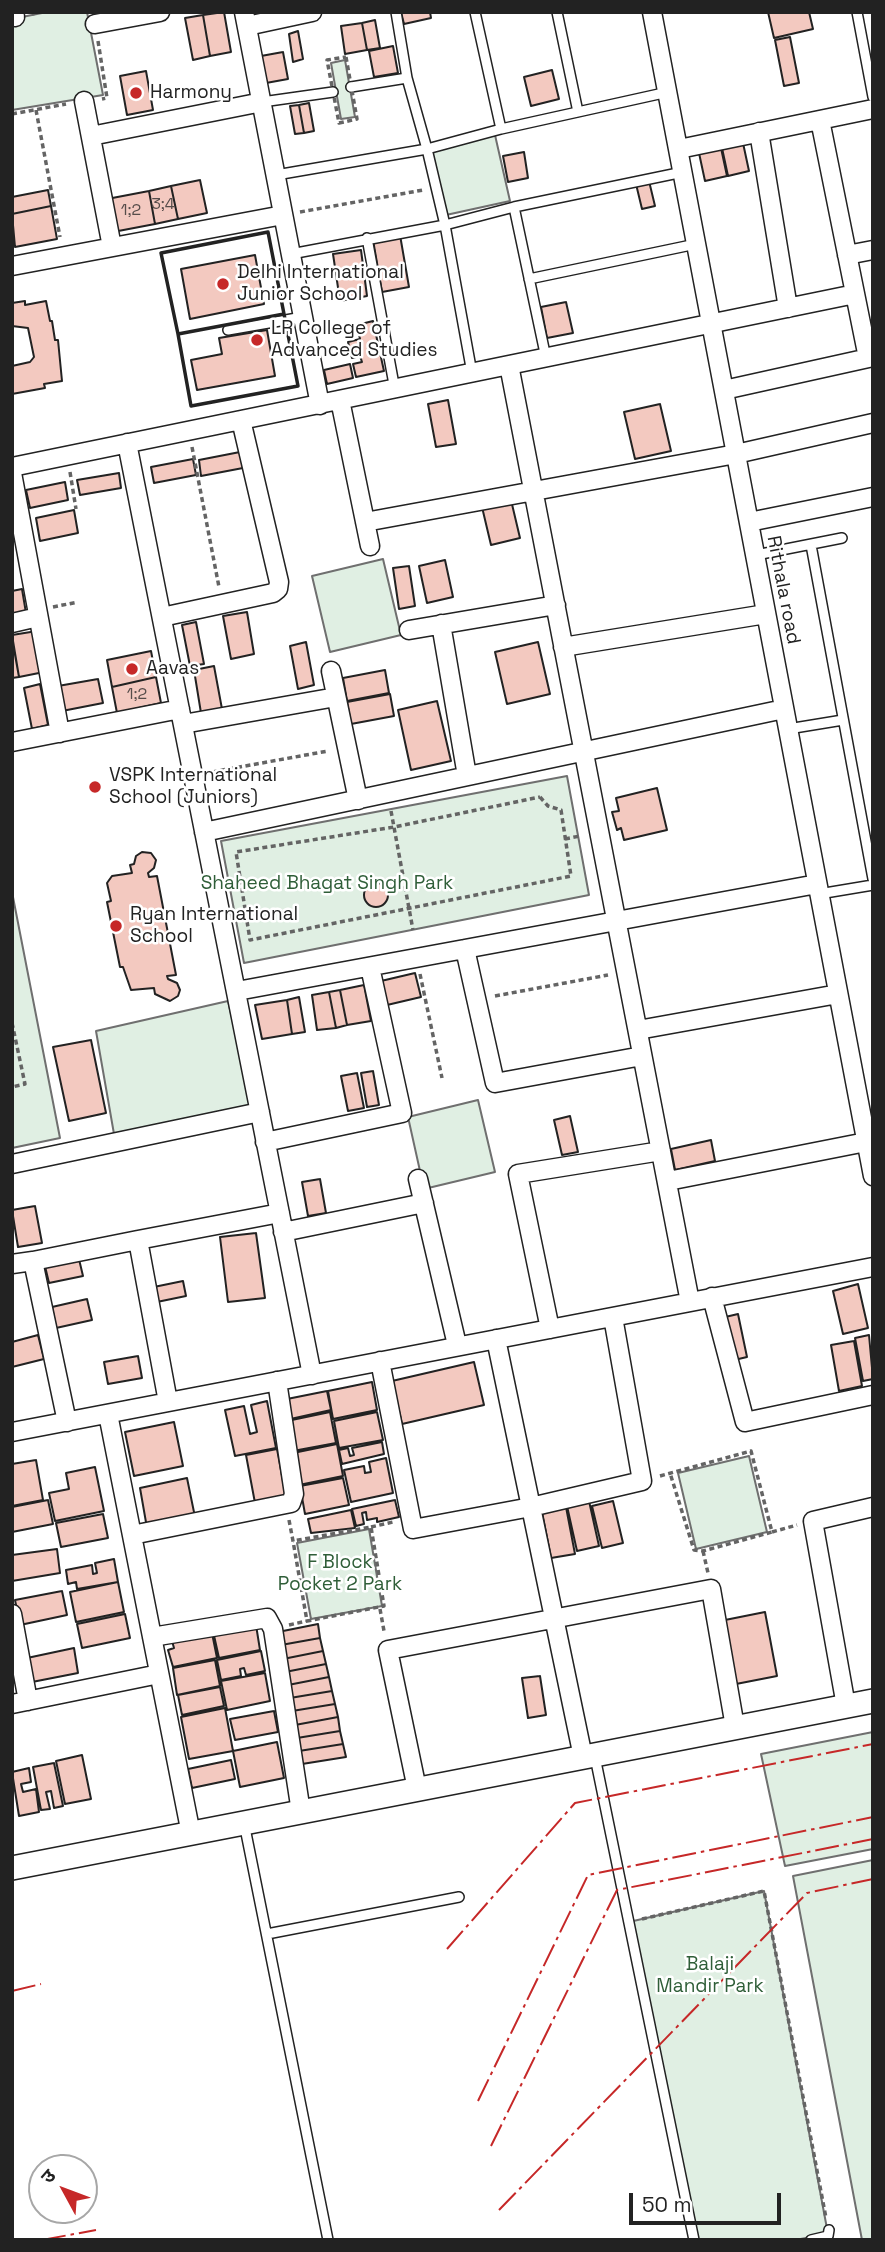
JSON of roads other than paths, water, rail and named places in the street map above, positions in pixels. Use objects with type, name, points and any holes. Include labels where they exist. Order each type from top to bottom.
[{"type":"street","points":[[95,24],[125,15],[160,12]]},
{"type":"street","points":[[312,12],[245,19],[320,405]]},
{"type":"street","name":"Rithala road","points":[[652,12],[838,994],[864,1079],[866,1142],[872,1169]]},
{"type":"street","points":[[84,101],[112,247]]},
{"type":"street","points":[[91,136],[261,102]]},
{"type":"street","points":[[678,149],[873,109]]},
{"type":"street","points":[[724,390],[871,358],[855,294],[820,120]]},
{"type":"street","points":[[759,132],[788,308]]},
{"type":"street","points":[[12,266],[283,215]]},
{"type":"street","points":[[847,256],[873,250]]},
{"type":"street","points":[[12,467],[855,294]]},
{"type":"street","points":[[509,365],[690,1302]]},
{"type":"street","points":[[340,400],[370,546]]},
{"type":"street","points":[[162,617],[273,593],[279,582],[242,420]]},
{"type":"street","points":[[365,522],[736,454],[873,423]]},
{"type":"street","points":[[127,443],[312,1375]]},
{"type":"street","points":[[12,473],[60,733]]},
{"type":"street","points":[[749,522],[873,497]]},
{"type":"street","points":[[409,630],[556,605]]},
{"type":"street","points":[[12,622],[38,614]]},
{"type":"street","points":[[563,647],[766,614]]},
{"type":"street","points":[[441,624],[467,776]]},
{"type":"street","points":[[331,671],[358,800]]},
{"type":"street","points":[[12,742],[60,733],[336,697]]},
{"type":"street","points":[[204,832],[785,709]]},
{"type":"street","points":[[237,991],[616,921],[818,889]]},
{"type":"street","points":[[465,949],[495,1083],[642,1056]]},
{"type":"street","points":[[265,1142],[402,1113],[370,967]]},
{"type":"street","points":[[638,1030],[838,994]]},
{"type":"street","points":[[12,1164],[260,1112]]},
{"type":"street","points":[[668,1181],[866,1142]]},
{"type":"street","points":[[550,1329],[517,1174],[661,1151]]},
{"type":"street","points":[[418,1179],[457,1345]]},
{"type":"street","points":[[283,1233],[424,1203]]},
{"type":"street","points":[[12,1264],[280,1213]]},
{"type":"street","points":[[138,1240],[168,1402]]},
{"type":"street","points":[[33,1261],[67,1422]]},
{"type":"street","points":[[12,1432],[873,1267]]},
{"type":"street","points":[[712,1297],[745,1422],[873,1395]]},
{"type":"street","points":[[380,1361],[411,1527],[418,1529],[531,1507],[642,1480],[613,1317]]},
{"type":"street","points":[[496,1339],[555,1620],[589,1756]]},
{"type":"street","points":[[132,1535],[291,1503],[295,1494],[276,1381]]},
{"type":"street","points":[[108,1414],[191,1833]]},
{"type":"street","points":[[846,1706],[813,1521],[873,1507]]},
{"type":"street","points":[[417,1789],[388,1650],[711,1589],[735,1727]]},
{"type":"street","points":[[12,1614],[20,1702],[159,1674]]},
{"type":"street","points":[[152,1637],[267,1618],[273,1629],[301,1812]]},
{"type":"street","points":[[12,1868],[873,1701]]},
{"type":"lane","points":[[396,12],[407,78],[444,225],[472,373]]},
{"type":"lane","points":[[475,12],[501,130]]},
{"type":"lane","points":[[557,12],[578,112]]},
{"type":"lane","points":[[856,12],[873,97]]},
{"type":"lane","points":[[351,87],[407,78]]},
{"type":"lane","points":[[261,102],[333,92]]},
{"type":"lane","points":[[276,175],[427,149],[668,92]]},
{"type":"lane","points":[[291,254],[444,225],[514,207],[683,172]]},
{"type":"lane","points":[[514,207],[546,358]]},
{"type":"lane","points":[[367,238],[395,390]]},
{"type":"lane","points":[[529,279],[696,244]]},
{"type":"lane","points":[[228,330],[303,317]]},
{"type":"lane","points":[[756,555],[842,538]]},
{"type":"lane","points":[[811,545],[873,879]]},
{"type":"lane","points":[[788,729],[844,720]]},
{"type":"lane","points":[[818,889],[873,885]]},
{"type":"lane","points":[[589,1756],[629,1922],[694,2240]]},
{"type":"lane","points":[[244,1823],[328,2240]]},
{"type":"lane","points":[[267,1934],[459,1897]]},
{"type":"lane","points":[[811,2240],[826,2237],[829,2230]]},
{"type":"place","name":"Harmony","points":[[136,93]]},
{"type":"place","name":"Delhi International Junior School","points":[[223,284]]},
{"type":"place","name":"LR College of Advanced Studies","points":[[257,340]]},
{"type":"place","name":"Aavas","points":[[132,669]]},
{"type":"place","name":"VSPK International School (Juniors)","points":[[95,787]]},
{"type":"place","name":"Ryan International School","points":[[116,926]]},
{"type":"park label","name":"Shaheed Bhagat Singh Park","points":[[327,884]]},
{"type":"park label","name":"F Block Pocket 2 Park","points":[[340,1574]]},
{"type":"park label","name":"Balaji Mandir Park","points":[[710,1976]]}]
